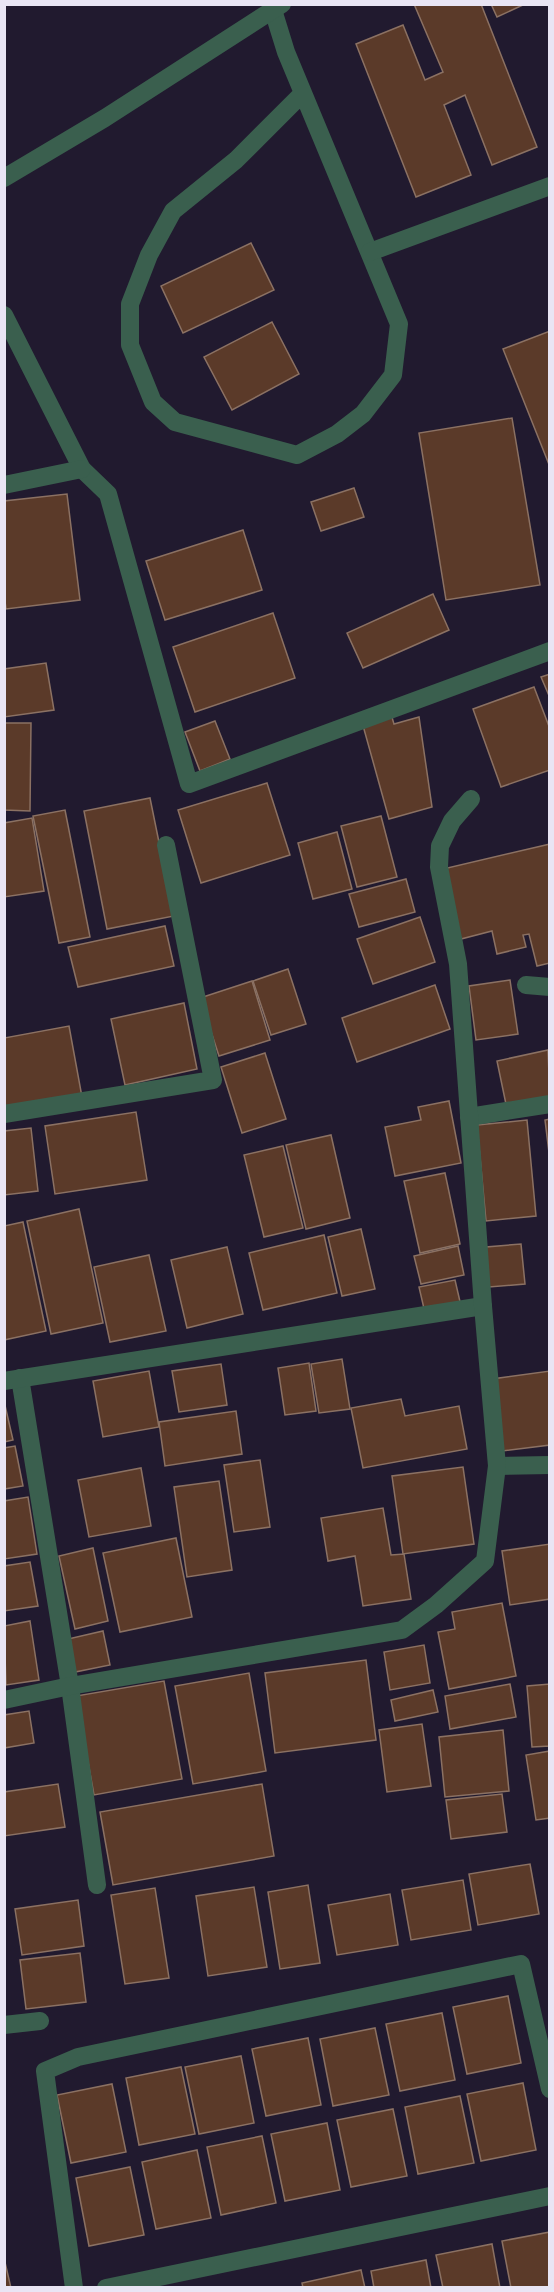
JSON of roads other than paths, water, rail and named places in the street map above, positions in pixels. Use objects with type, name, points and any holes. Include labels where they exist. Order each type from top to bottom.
[{"type":"street","points":[[4,178],[105,118],[277,7],[286,52],[399,324],[393,375],[363,414],[337,434],[297,455],[175,422],[153,402],[130,345],[130,304],[149,255],[173,211],[236,160],[303,93]]},
{"type":"street","points":[[370,252],[549,186]]},
{"type":"street","points":[[4,315],[82,469],[108,494],[189,784],[549,651]]},
{"type":"street","points":[[4,484],[82,469]]},
{"type":"street","points":[[4,1700],[70,1686],[402,1630],[436,1605],[485,1561],[497,1466],[458,964],[439,867],[440,846],[452,821],[471,799]]},
{"type":"street","points":[[4,1114],[213,1080],[166,845]]},
{"type":"street","points":[[526,986],[549,987]]},
{"type":"street","points":[[469,1118],[549,1104]]},
{"type":"street","points":[[97,1885],[70,1686],[12,1380],[483,1306]]},
{"type":"street","points":[[497,1466],[549,1465]]},
{"type":"street","points":[[74,2288],[45,2071],[78,2057],[522,1965],[549,2089]]},
{"type":"street","points":[[4,2025],[40,2021]]},
{"type":"street","points":[[106,2288],[549,2196]]}]
